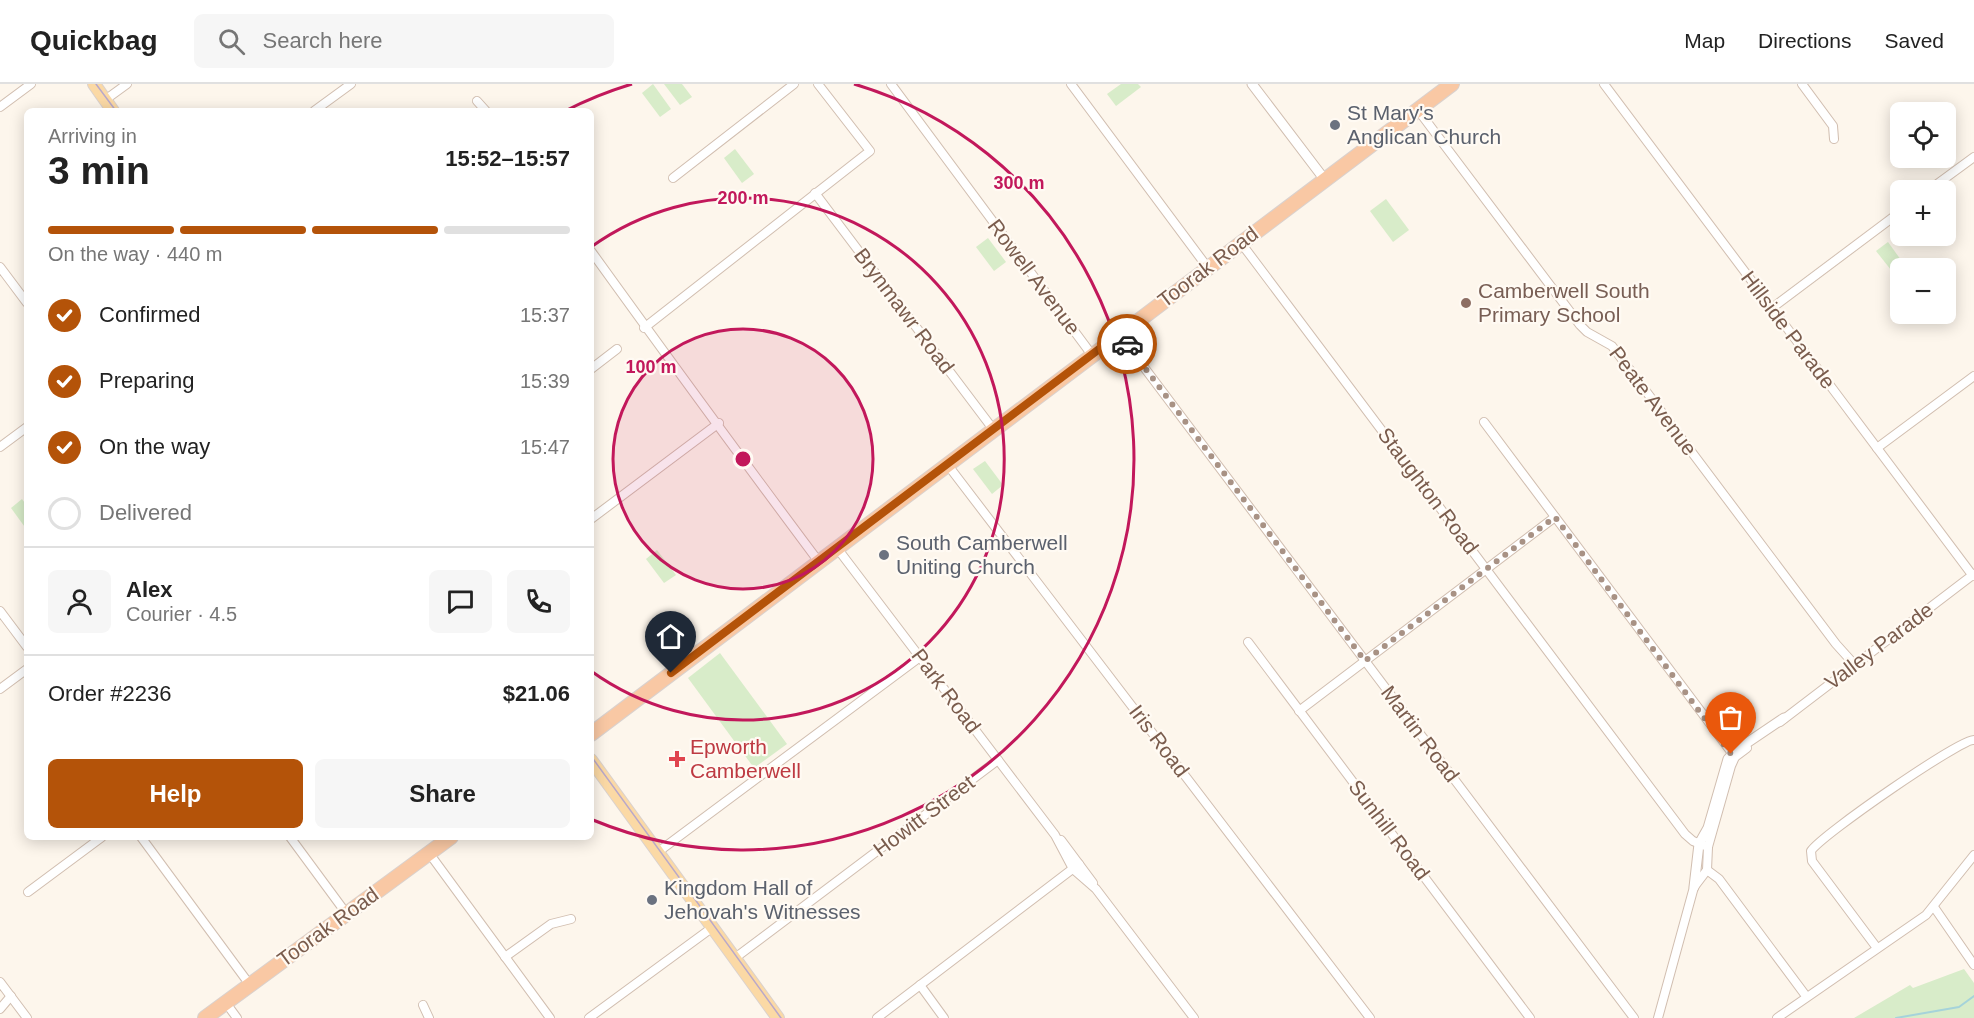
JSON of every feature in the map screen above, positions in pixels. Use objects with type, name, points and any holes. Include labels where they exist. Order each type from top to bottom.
[{"type":"highway","name":"Toorak Road","points":[[594,732],[1418,110],[1448,85]]},
{"type":"highway","name":"Toorak Road","points":[[205,1018],[447,840]]},
{"type":"main road","points":[[94,84],[111,108]]},
{"type":"main road","points":[[594,764],[778,1018]]},
{"type":"street","points":[[0,107],[31,84]]},
{"type":"street","points":[[105,100],[127,84]]},
{"type":"street","points":[[318,108],[351,84]]},
{"type":"street","points":[[673,178],[794,84]]},
{"type":"street","points":[[644,328],[870,151],[818,84]]},
{"type":"street","name":"Rowell Avenue","points":[[891,84],[1092,355]]},
{"type":"street","points":[[1071,84],[1208,268]]},
{"type":"street","points":[[1252,84],[1325,180]]},
{"type":"street","name":"Hillside Parade","points":[[1604,84],[1973,575]]},
{"type":"street","points":[[1802,84],[1833,126],[1834,139]]},
{"type":"street","points":[[477,101],[483,108]]},
{"type":"street","name":"Peate Avenue","points":[[1418,110],[1580,325],[1587,332],[1612,346],[1852,666]]},
{"type":"street","points":[[1943,180],[1974,157]]},
{"type":"street","name":"Brynmawr Road","points":[[815,194],[993,429]]},
{"type":"street","points":[[1772,308],[1890,220]]},
{"type":"street","name":"Staughton Road","points":[[1241,243],[1685,834],[1703,846]]},
{"type":"street","points":[[594,255],[644,328],[719,423],[767,494],[819,562]]},
{"type":"street","points":[[0,267],[24,299]]},
{"type":"street","name":"Martin Road","points":[[1119,334],[1634,1018]]},
{"type":"street","points":[[594,367],[617,349]]},
{"type":"street","points":[[1877,448],[1974,376]]},
{"type":"street","points":[[1484,422],[1733,756],[1708,828],[1658,1018]]},
{"type":"street","points":[[594,517],[719,423]]},
{"type":"street","points":[[0,447],[24,429]]},
{"type":"street","name":"Iris Road","points":[[947,464],[1370,1018]]},
{"type":"street","points":[[1299,711],[1555,517]]},
{"type":"street","name":"Park Road","points":[[837,548],[1055,834],[1069,848],[1076,867],[1088,873],[1096,889],[1194,1018]]},
{"type":"street","name":"Valley Parade","points":[[1733,756],[1973,575]]},
{"type":"street","points":[[0,611],[24,643]]},
{"type":"street","name":"Sunhill Road","points":[[1248,642],[1530,1018]]},
{"type":"street","points":[[658,852],[920,657]]},
{"type":"street","points":[[0,689],[24,671]]},
{"type":"street","points":[[1877,948],[1812,861],[1810,854],[1816,844],[1903,780],[1933,764],[1967,740],[1974,740]]},
{"type":"street","name":"Howitt Street","points":[[735,958],[999,760]]},
{"type":"street","points":[[28,892],[98,840]]},
{"type":"street","points":[[143,840],[250,985]]},
{"type":"street","points":[[292,840],[346,914]]},
{"type":"street","points":[[1703,846],[1707,870],[1719,879],[1806,996]]},
{"type":"street","points":[[429,853],[550,1018]]},
{"type":"street","points":[[1777,1018],[1931,910],[1974,855]]},
{"type":"street","points":[[877,1018],[1076,867]]},
{"type":"street","points":[[1694,887],[1707,870]]},
{"type":"street","points":[[1931,910],[1974,965]]},
{"type":"street","points":[[506,957],[550,924],[571,920]]},
{"type":"street","points":[[589,1018],[713,927]]},
{"type":"street","points":[[0,982],[27,1018]]},
{"type":"street","points":[[920,985],[944,1018]]},
{"type":"street","points":[[0,1009],[11,996]]},
{"type":"street","points":[[226,1003],[237,1018]]},
{"type":"street","points":[[423,1005],[429,1018]]},
{"type":"green space","points":[[653,84],[671,109],[660,117],[642,93]]},
{"type":"green space","points":[[664,84],[682,84],[692,97],[680,105]]},
{"type":"green space","points":[[1121,84],[1138,84],[1141,87],[1116,106],[1107,94]]},
{"type":"green space","points":[[735,149],[754,174],[742,183],[724,158]]},
{"type":"green space","points":[[1386,199],[1409,230],[1393,242],[1370,211]]},
{"type":"green space","points":[[988,238],[1006,262],[994,271],[976,247]]},
{"type":"green space","points":[[1888,242],[1900,258],[1890,258],[1890,269],[1876,251]]},
{"type":"green space","points":[[985,461],[1003,485],[992,494],[973,469]]},
{"type":"green space","points":[[22,499],[24,526],[11,508]]},
{"type":"green space","points":[[657,550],[676,575],[664,583],[646,559]]},
{"type":"green space","points":[[720,653],[787,744],[754,768],[688,678]]},
{"type":"green space","points":[[1964,969],[1974,983],[1974,1018],[1854,1018],[1910,985],[1913,988]]},
{"type":"waterway","points":[[1896,1018],[1959,1007],[1974,996]]},
{"type":"tram line","points":[[96,84],[114,108]]},
{"type":"tram line","points":[[594,760],[781,1018]]},
{"type":"way so far","points":[[1127,344],[1365,661],[1555,517],[1731,754]]},
{"type":"place","name":"St Mary's Anglican Church","points":[[1335,125]]},
{"type":"place","name":"Camberwell South Primary School","points":[[1466,303]]},
{"type":"place","name":"South Camberwell Uniting Church","points":[[884,555]]},
{"type":"place","name":"Epworth Camberwell","points":[[677,759]]},
{"type":"place","name":"Kingdom Hall of Jehovah's Witnesses","points":[[652,900]]},
{"type":"route","points":[[671,673],[1119,334],[1127,344]]}]
